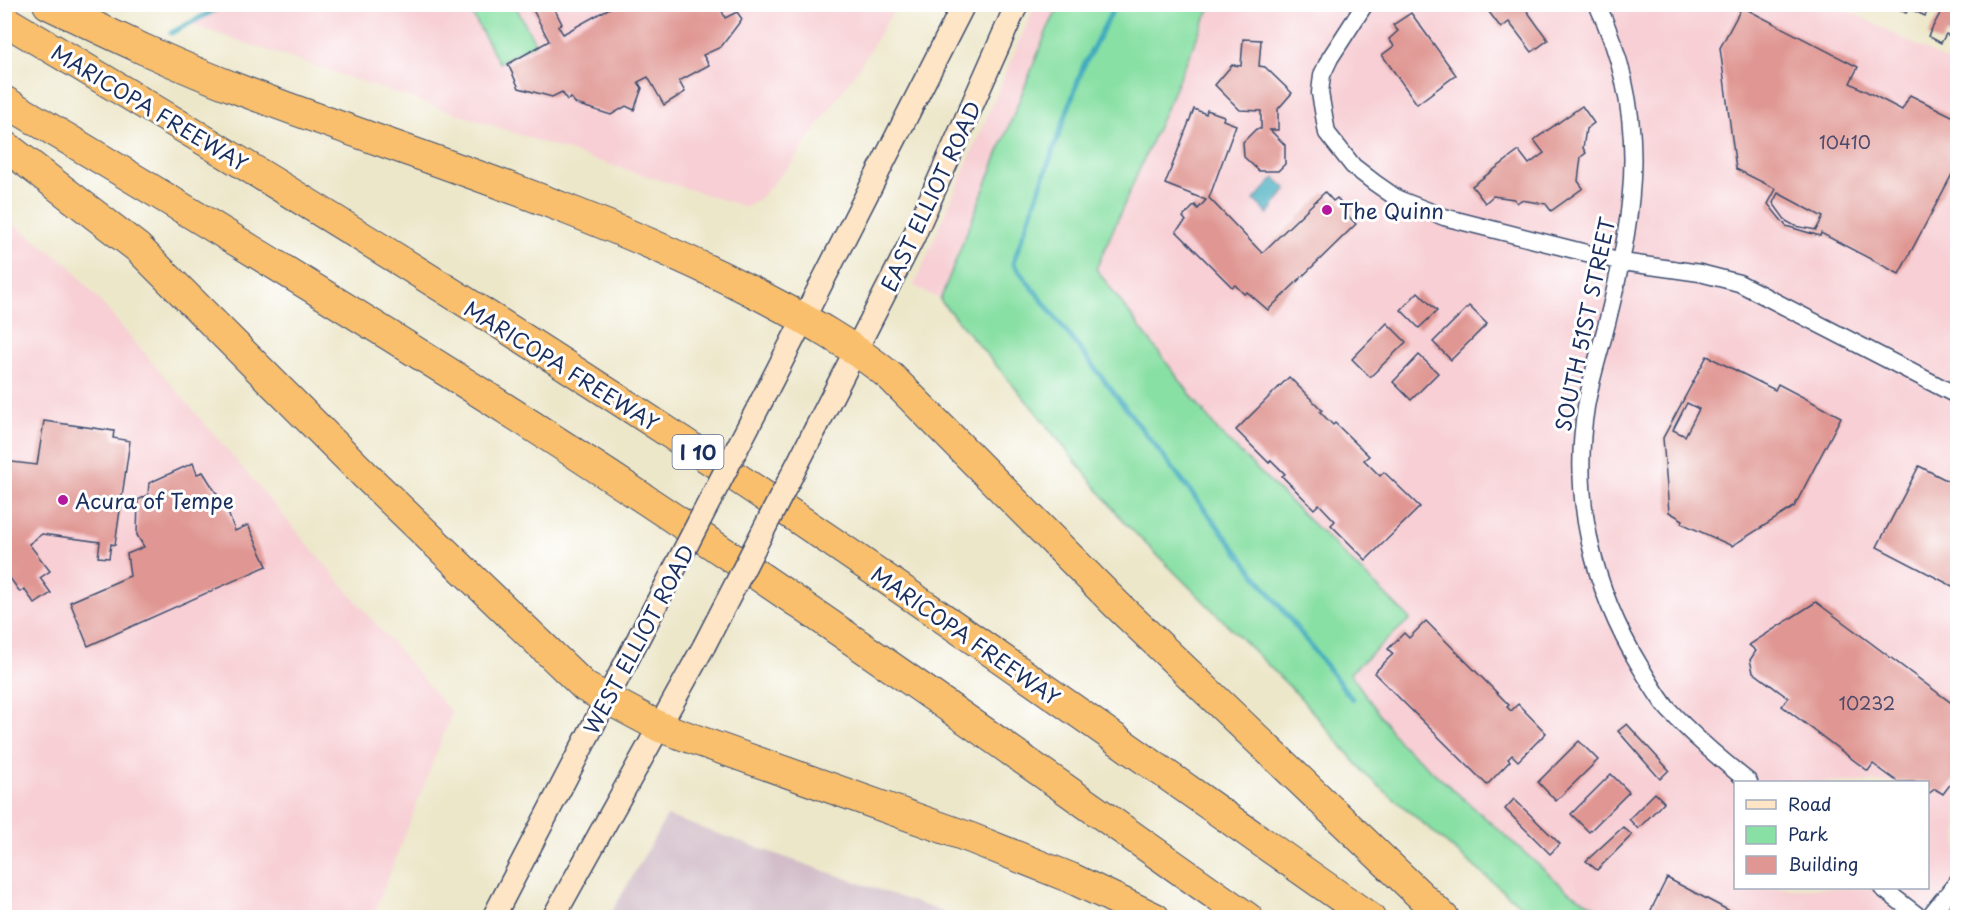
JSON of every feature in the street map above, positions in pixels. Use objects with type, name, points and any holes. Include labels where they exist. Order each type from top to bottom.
[{"type":"highway","points":[[48,4],[164,58],[243,90],[488,178],[643,239],[695,262],[805,319],[857,350],[891,377],[1117,605],[1444,918]]},
{"type":"highway","name":"MARICOPA FREEWAY","points":[[4,20],[208,142],[674,436],[848,552],[1370,918]]},
{"type":"highway","points":[[4,101],[347,308],[644,499],[813,613],[1248,918]]},
{"type":"highway","points":[[4,145],[138,248],[365,475],[585,687],[660,726],[972,838],[1071,878],[1155,918]]},
{"type":"main road","points":[[805,319],[964,4]]},
{"type":"main road","name":"EAST ELLIOT ROAD","points":[[660,726],[704,646],[913,238],[1017,4]]},
{"type":"main road","name":"WEST ELLIOT ROAD","points":[[493,918],[805,319]]},
{"type":"main road","points":[[553,918],[660,726]]},
{"type":"street","points":[[1365,4],[1330,58],[1322,75],[1320,93],[1327,133],[1353,166],[1398,199],[1413,206],[1622,262],[1700,273],[1739,284],[1958,396]]},
{"type":"street","name":"SOUTH 51ST STREET","points":[[1596,4],[1619,62],[1633,133],[1630,223],[1590,386],[1581,454],[1582,490],[1599,584],[1625,641],[1667,708],[1722,761],[1747,781]]},
{"type":"street","points":[[1928,918],[1958,881]]},
{"type":"street","points":[[1883,889],[1921,918]]},
{"type":"shaded area","points":[[215,4],[897,5],[858,69],[792,163],[759,199],[746,207],[595,160],[192,25]]},
{"type":"shaded area","points":[[1035,5],[1838,5],[1957,66],[1957,917],[1534,917],[1367,776],[1299,696],[1124,522],[1031,406],[941,300],[914,286]]},
{"type":"shaded area","points":[[4,217],[69,265],[452,713],[373,917],[5,917]]},
{"type":"shaded area","points":[[667,816],[957,917],[609,917]]},
{"type":"green space","points":[[467,5],[515,5],[535,43],[499,63]]},
{"type":"green space","points":[[1060,5],[1211,5],[1096,269],[1218,431],[1410,619],[1350,673],[1399,742],[1567,890],[1600,910],[1591,917],[1534,917],[1367,776],[1299,696],[1124,522],[1031,406],[940,300],[1048,28]]},
{"type":"water","points":[[1275,178],[1287,189],[1268,214],[1254,200]]},
{"type":"building","points":[[539,4],[552,4],[562,24],[558,26],[563,34],[610,8],[608,4],[719,4],[725,18],[737,12],[742,19],[721,47],[703,55],[709,65],[679,81],[685,92],[664,105],[648,77],[638,82],[642,88],[634,110],[626,106],[611,115],[576,104],[571,98],[567,100],[562,92],[552,97],[519,88],[508,64],[549,41],[532,8]]},
{"type":"building","points":[[1483,4],[1530,4],[1527,11],[1548,40],[1532,52],[1509,22],[1501,28]]},
{"type":"building","points":[[1888,4],[1931,4],[1925,16],[1909,8],[1906,13]]},
{"type":"building","points":[[1945,4],[1958,9],[1958,40],[1946,34],[1941,43],[1928,36]]},
{"type":"building","points":[[1742,7],[1858,67],[1850,83],[1902,110],[1910,95],[1958,119],[1958,163],[1899,274],[1821,233],[1820,236],[1786,226],[1768,204],[1776,189],[1736,169],[1720,48]],"holes":[[[1778,193],[1823,217],[1816,230],[1795,226],[1786,221],[1773,203]]]},
{"type":"building","points":[[1411,13],[1456,75],[1417,104],[1382,55],[1394,46],[1389,39],[1398,31],[1393,25]]},
{"type":"building","points":[[1243,39],[1261,40],[1259,66],[1265,67],[1292,93],[1278,109],[1278,130],[1270,130],[1285,145],[1285,164],[1278,171],[1259,171],[1244,157],[1243,142],[1256,129],[1261,129],[1261,111],[1240,110],[1215,85],[1232,65],[1241,66]]},
{"type":"building","points":[[1582,106],[1594,123],[1586,129],[1583,148],[1586,153],[1581,157],[1578,181],[1583,188],[1551,211],[1546,204],[1521,200],[1517,203],[1514,199],[1493,196],[1485,203],[1472,186],[1519,151],[1529,164],[1544,153],[1534,140]]},
{"type":"building","name":"The Quinn","points":[[1194,109],[1206,114],[1207,110],[1224,116],[1223,120],[1236,125],[1209,198],[1262,253],[1325,192],[1333,201],[1337,198],[1349,211],[1346,214],[1356,224],[1268,310],[1247,292],[1244,294],[1235,285],[1232,287],[1176,231],[1186,221],[1183,217],[1195,205],[1198,209],[1206,200],[1165,184]]},
{"type":"building","points":[[1418,292],[1437,311],[1419,328],[1401,310]]},
{"type":"building","points":[[1469,306],[1487,324],[1451,360],[1433,342]]},
{"type":"building","points":[[1387,323],[1406,342],[1370,377],[1352,359]]},
{"type":"building","points":[[1419,355],[1438,373],[1411,400],[1393,382]]},
{"type":"building","points":[[1707,356],[1775,390],[1778,384],[1841,417],[1794,507],[1732,546],[1681,523],[1683,520],[1669,512],[1663,438]],"holes":[[[1687,403],[1699,409],[1685,436],[1673,430]]]},
{"type":"building","points":[[1289,377],[1322,410],[1320,412],[1333,425],[1335,423],[1369,456],[1364,460],[1380,476],[1384,472],[1420,507],[1366,560],[1331,525],[1335,521],[1319,504],[1314,509],[1282,476],[1285,474],[1271,460],[1269,463],[1236,430]]},
{"type":"building","name":"Acura of Tempe","points":[[44,421],[114,431],[113,438],[130,441],[115,545],[111,544],[109,558],[98,557],[100,542],[42,534],[29,544],[50,571],[40,578],[51,593],[35,604],[24,589],[20,592],[4,570],[4,461],[37,465]]},
{"type":"building","points":[[193,463],[197,474],[203,472],[227,510],[235,531],[248,525],[267,566],[88,646],[70,602],[130,576],[127,554],[144,547],[137,535],[138,500],[148,495],[149,483]]},
{"type":"building","points":[[1919,466],[1958,486],[1958,589],[1877,547]]},
{"type":"building","points":[[1816,602],[1958,708],[1958,774],[1943,794],[1935,789],[1929,793],[1929,781],[1897,781],[1873,764],[1868,771],[1782,706],[1788,698],[1753,672],[1750,660],[1756,651],[1749,645]]},
{"type":"building","points":[[1426,621],[1509,705],[1507,707],[1511,711],[1518,704],[1546,733],[1518,761],[1512,755],[1508,759],[1510,761],[1487,785],[1374,673],[1393,654],[1388,649],[1404,633],[1409,638]]},
{"type":"building","points":[[1627,724],[1669,770],[1660,779],[1618,731]]},
{"type":"building","points":[[1579,741],[1598,760],[1556,801],[1538,782]]},
{"type":"building","points":[[1611,774],[1629,792],[1589,832],[1571,814]]},
{"type":"building","points":[[1655,793],[1664,802],[1638,829],[1629,819]]},
{"type":"building","points":[[1514,799],[1560,844],[1550,854],[1505,809]]},
{"type":"building","points":[[1623,827],[1632,835],[1597,870],[1586,861]]},
{"type":"building","points":[[1667,878],[1743,918],[1647,918]]},
{"type":"waterway","points":[[171,33],[226,4]]},
{"type":"waterway","points":[[1116,4],[1083,67],[1013,263],[1352,699]]},
{"type":"place","name":"The Quinn","points":[[1327,210]]},
{"type":"place","name":"Acura of Tempe","points":[[63,500]]}]
